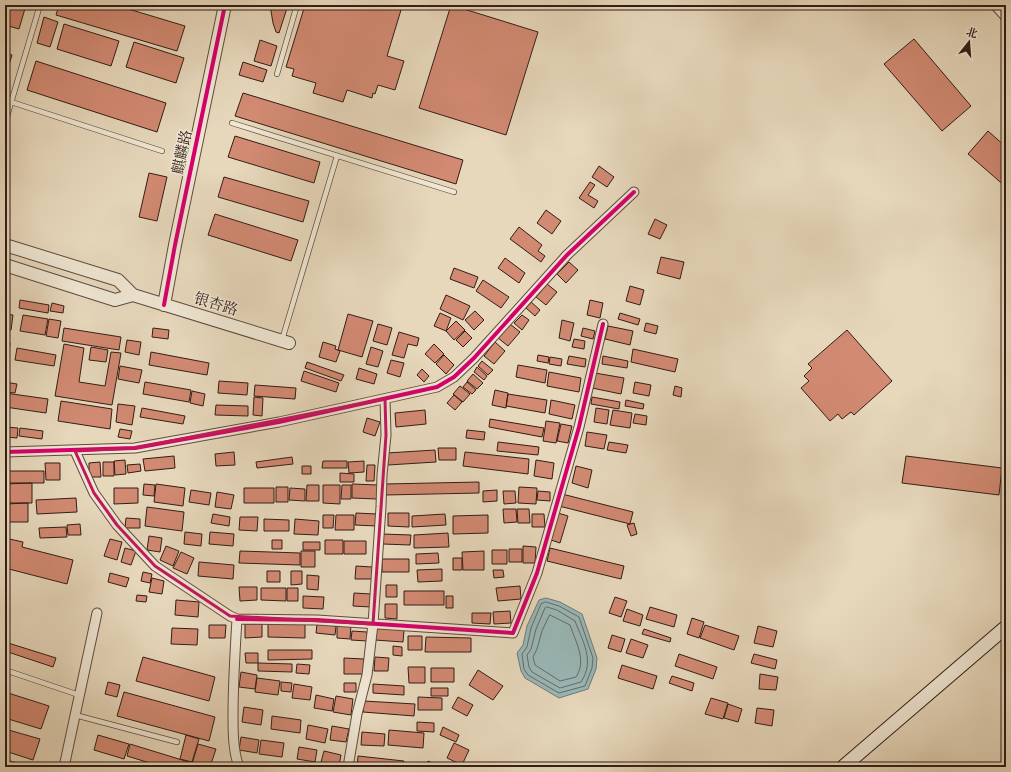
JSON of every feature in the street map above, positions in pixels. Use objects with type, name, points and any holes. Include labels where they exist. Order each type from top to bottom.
[{"type":"main road","points":[[843,767],[1006,627]]},
{"type":"street","name":"麒麟路","points":[[164,304],[224,5]]},
{"type":"street","points":[[997,5],[1006,15]]},
{"type":"street","points":[[5,452],[135,448],[279,422],[437,387],[454,377],[474,358],[567,255],[634,192]]},
{"type":"street","points":[[5,245],[118,280],[132,295]]},
{"type":"street","name":"银杏路","points":[[5,266],[115,300],[132,295],[285,342]]},
{"type":"street","points":[[75,451],[94,493],[117,525],[155,566],[230,616],[237,619],[317,620],[513,633],[537,573],[579,427],[603,324]]},
{"type":"street","points":[[348,767],[357,714],[367,676],[373,624],[382,475],[386,435],[385,399]]},
{"type":"street","points":[[64,767],[97,613]]},
{"type":"street","points":[[237,619],[233,682],[233,714],[236,758],[239,767]]},
{"type":"lane","points":[[5,123],[40,5]]},
{"type":"lane","points":[[277,74],[298,5]]},
{"type":"lane","points":[[5,100],[162,151]]},
{"type":"lane","points":[[232,123],[454,192]]},
{"type":"lane","points":[[285,342],[337,156]]},
{"type":"lane","points":[[5,670],[80,695]]},
{"type":"lane","points":[[75,715],[177,742]]},
{"type":"lane","points":[[5,762],[22,767]]},
{"type":"highlighted area","points":[[385,399],[386,435],[373,624],[230,616],[155,566],[117,525],[94,493],[75,451],[135,448]]},
{"type":"water","points":[[546,598],[560,602],[582,614],[597,658],[596,669],[588,689],[559,698],[525,678],[521,671],[517,653],[523,645],[527,626],[539,600]]},
{"type":"building","points":[[5,5],[26,5],[19,29],[5,25]]},
{"type":"building","points":[[59,5],[115,5],[185,26],[177,51],[56,15]]},
{"type":"building","points":[[270,5],[288,5],[279,33],[276,32],[273,23]]},
{"type":"building","points":[[305,5],[398,5],[397,9],[401,10],[387,56],[404,61],[395,90],[378,85],[372,98],[347,90],[343,102],[313,93],[316,83],[292,76],[294,69],[286,67]]},
{"type":"building","points":[[451,5],[538,32],[506,135],[419,108]]},
{"type":"building","points":[[44,17],[58,22],[50,47],[37,43]]},
{"type":"building","points":[[64,24],[119,41],[111,66],[57,49]]},
{"type":"building","points":[[914,39],[971,106],[942,131],[884,64]]},
{"type":"building","points":[[260,40],[277,46],[271,66],[254,61]]},
{"type":"building","points":[[134,42],[184,58],[176,83],[126,67]]},
{"type":"building","points":[[5,53],[12,55],[5,78]]},
{"type":"building","points":[[36,61],[166,103],[157,132],[27,90]]},
{"type":"building","points":[[243,62],[267,70],[263,82],[239,75]]},
{"type":"building","points":[[243,93],[463,160],[456,184],[235,116]]},
{"type":"building","points":[[988,131],[1006,147],[1006,187],[968,154]]},
{"type":"building","points":[[235,136],[320,162],[314,183],[228,157]]},
{"type":"building","points":[[599,166],[614,177],[607,187],[592,177]]},
{"type":"building","points":[[149,173],[167,177],[157,221],[139,217]]},
{"type":"building","points":[[224,177],[309,201],[303,222],[218,197]]},
{"type":"building","points":[[590,182],[595,185],[588,195],[598,201],[594,208],[579,198]]},
{"type":"building","points":[[546,210],[561,221],[552,234],[537,223]]},
{"type":"building","points":[[215,214],[298,240],[291,261],[208,235]]},
{"type":"building","points":[[655,219],[667,225],[660,239],[648,234]]},
{"type":"building","points":[[519,227],[542,245],[538,251],[545,256],[541,262],[510,239]]},
{"type":"building","points":[[661,257],[684,262],[680,279],[657,273]]},
{"type":"building","points":[[505,258],[525,273],[519,283],[498,268]]},
{"type":"building","points":[[569,262],[578,270],[566,283],[557,274]]},
{"type":"building","points":[[454,268],[478,277],[474,288],[450,279]]},
{"type":"building","points":[[483,280],[509,297],[501,308],[476,291]]},
{"type":"building","points":[[547,284],[557,292],[546,305],[536,297]]},
{"type":"building","points":[[630,286],[644,290],[640,305],[626,301]]},
{"type":"building","points":[[446,295],[470,306],[463,320],[440,309]]},
{"type":"building","points":[[20,300],[49,305],[48,313],[19,308]]},
{"type":"building","points":[[590,300],[603,303],[600,318],[587,315]]},
{"type":"building","points":[[531,302],[540,310],[535,316],[526,308]]},
{"type":"building","points":[[52,303],[64,306],[63,313],[50,311]]},
{"type":"building","points":[[475,311],[484,320],[474,330],[465,320]]},
{"type":"building","points":[[440,313],[451,318],[446,331],[434,326]]},
{"type":"building","points":[[620,313],[640,319],[638,325],[618,319]]},
{"type":"building","points":[[5,314],[13,315],[11,330],[5,330]]},
{"type":"building","points":[[348,314],[373,321],[362,357],[338,350]]},
{"type":"building","points":[[23,315],[48,319],[45,335],[20,331]]},
{"type":"building","points":[[522,315],[529,320],[522,330],[514,323]]},
{"type":"building","points":[[49,319],[61,321],[58,338],[46,336]]},
{"type":"building","points":[[562,320],[574,323],[570,341],[559,338]]},
{"type":"building","points":[[456,321],[465,330],[454,340],[446,331]]},
{"type":"building","points":[[646,323],[658,326],[656,334],[644,331]]},
{"type":"building","points":[[378,324],[392,328],[387,345],[373,341]]},
{"type":"building","points":[[510,324],[520,332],[508,346],[498,338]]},
{"type":"building","points":[[608,326],[633,331],[630,345],[605,339]]},
{"type":"building","points":[[64,328],[121,337],[119,350],[62,341]]},
{"type":"building","points":[[153,328],[169,330],[168,339],[152,337]]},
{"type":"building","points":[[583,328],[595,331],[593,339],[581,336]]},
{"type":"building","points":[[847,330],[892,381],[854,415],[851,412],[842,419],[838,414],[830,421],[801,388],[809,381],[804,376],[812,368],[808,364]]},
{"type":"building","points":[[465,331],[472,338],[463,347],[456,340]]},
{"type":"building","points":[[399,332],[419,338],[417,346],[408,344],[404,358],[392,355]]},
{"type":"building","points":[[574,339],[585,341],[584,349],[572,347]]},
{"type":"building","points":[[127,340],[141,342],[139,355],[125,352]]},
{"type":"building","points":[[323,342],[336,346],[335,349],[340,351],[336,362],[319,357]]},
{"type":"building","points":[[495,342],[505,351],[494,364],[484,356]]},
{"type":"building","points":[[5,343],[10,343],[9,353],[5,352]]},
{"type":"building","points":[[64,344],[84,348],[79,382],[105,386],[111,352],[121,353],[112,405],[55,396]]},
{"type":"building","points":[[434,344],[444,354],[435,363],[425,354]]},
{"type":"building","points":[[91,347],[108,350],[106,362],[89,360]]},
{"type":"building","points":[[371,347],[383,351],[378,367],[366,364]]},
{"type":"building","points":[[17,348],[56,355],[54,366],[15,360]]},
{"type":"building","points":[[633,349],[678,359],[675,372],[631,362]]},
{"type":"building","points":[[151,352],[209,363],[207,375],[149,365]]},
{"type":"building","points":[[5,354],[8,354],[6,369],[5,369]]},
{"type":"building","points":[[444,355],[454,365],[446,374],[436,364]]},
{"type":"building","points":[[538,355],[549,357],[548,363],[537,361]]},
{"type":"building","points":[[569,356],[586,359],[585,367],[567,364]]},
{"type":"building","points":[[603,356],[628,361],[627,368],[602,364]]},
{"type":"building","points":[[550,357],[562,359],[561,366],[549,364]]},
{"type":"building","points":[[391,360],[404,363],[400,377],[387,373]]},
{"type":"building","points":[[482,361],[493,370],[488,375],[478,366]]},
{"type":"building","points":[[307,362],[344,375],[341,381],[305,368]]},
{"type":"building","points":[[518,365],[547,370],[545,383],[516,377]]},
{"type":"building","points":[[120,366],[142,370],[139,383],[118,379]]},
{"type":"building","points":[[477,367],[487,376],[484,380],[474,372]]},
{"type":"building","points":[[359,368],[377,374],[374,384],[356,379]]},
{"type":"building","points":[[422,369],[429,376],[424,382],[417,375]]},
{"type":"building","points":[[304,371],[339,383],[336,392],[301,381]]},
{"type":"building","points":[[549,372],[581,378],[579,392],[547,386]]},
{"type":"building","points":[[595,373],[624,378],[621,394],[592,388]]},
{"type":"building","points":[[473,374],[483,383],[477,389],[467,381]]},
{"type":"building","points":[[219,381],[248,383],[247,395],[218,393]]},
{"type":"building","points":[[5,382],[17,384],[15,393],[5,392]]},
{"type":"building","points":[[145,382],[191,390],[189,402],[143,394]]},
{"type":"building","points":[[467,382],[476,390],[472,394],[463,387]]},
{"type":"building","points":[[635,382],[651,385],[649,396],[633,393]]},
{"type":"building","points":[[255,385],[296,388],[295,399],[254,396]]},
{"type":"building","points":[[460,386],[470,394],[463,402],[453,394]]},
{"type":"building","points":[[675,386],[682,388],[681,397],[673,395]]},
{"type":"building","points":[[495,390],[508,393],[506,408],[492,405]]},
{"type":"building","points":[[192,391],[205,394],[203,406],[190,403]]},
{"type":"building","points":[[5,393],[48,399],[46,413],[5,407]]},
{"type":"building","points":[[508,394],[547,400],[545,413],[506,406]]},
{"type":"building","points":[[454,395],[462,402],[455,410],[447,403]]},
{"type":"building","points":[[254,397],[263,398],[262,416],[253,415]]},
{"type":"building","points":[[592,397],[620,402],[619,409],[591,404]]},
{"type":"building","points":[[551,400],[575,405],[572,419],[549,414]]},
{"type":"building","points":[[626,400],[644,404],[643,409],[625,406]]},
{"type":"building","points":[[61,401],[112,409],[110,429],[58,421]]},
{"type":"building","points":[[118,404],[135,406],[132,425],[116,422]]},
{"type":"building","points":[[216,405],[248,406],[248,416],[215,415]]},
{"type":"building","points":[[142,408],[185,416],[183,424],[140,417]]},
{"type":"building","points":[[596,408],[609,410],[607,424],[594,422]]},
{"type":"building","points":[[425,410],[426,424],[396,427],[395,413]]},
{"type":"building","points":[[613,410],[632,413],[630,428],[610,425]]},
{"type":"building","points":[[635,414],[647,416],[646,425],[633,423]]},
{"type":"building","points":[[367,418],[380,422],[375,436],[363,432]]},
{"type":"building","points":[[490,419],[544,428],[542,437],[489,427]]},
{"type":"building","points":[[546,421],[560,423],[556,443],[543,441]]},
{"type":"building","points":[[561,424],[572,426],[568,443],[557,441]]},
{"type":"building","points":[[5,427],[18,428],[17,438],[5,437]]},
{"type":"building","points":[[20,428],[43,431],[42,439],[19,436]]},
{"type":"building","points":[[120,429],[132,431],[130,439],[118,437]]},
{"type":"building","points":[[467,430],[485,432],[484,440],[466,438]]},
{"type":"building","points":[[587,432],[607,435],[604,449],[585,446]]},
{"type":"building","points":[[498,442],[539,447],[538,455],[497,451]]},
{"type":"building","points":[[609,442],[628,445],[626,453],[607,450]]},
{"type":"building","points":[[438,448],[456,448],[456,460],[439,460]]},
{"type":"building","points":[[435,450],[436,462],[388,465],[387,453]]},
{"type":"building","points":[[234,452],[235,465],[216,466],[215,454]]},
{"type":"building","points":[[465,452],[529,459],[528,474],[463,466]]},
{"type":"building","points":[[174,456],[175,468],[145,471],[143,459]]},
{"type":"building","points":[[906,456],[1002,468],[999,495],[902,483]]},
{"type":"building","points":[[292,457],[293,464],[257,468],[256,462]]},
{"type":"building","points":[[125,460],[126,474],[115,475],[114,461]]},
{"type":"building","points":[[536,460],[554,463],[552,479],[534,476]]},
{"type":"building","points":[[323,461],[347,461],[347,468],[322,468]]},
{"type":"building","points":[[364,461],[364,472],[349,473],[348,462]]},
{"type":"building","points":[[100,462],[101,477],[89,477],[89,463]]},
{"type":"building","points":[[103,462],[114,462],[114,476],[103,476]]},
{"type":"building","points":[[45,463],[60,463],[60,480],[46,480]]},
{"type":"building","points":[[140,464],[141,471],[128,473],[127,465]]},
{"type":"building","points":[[367,465],[375,465],[374,481],[366,481]]},
{"type":"building","points":[[302,466],[311,466],[311,474],[302,474]]},
{"type":"building","points":[[576,466],[592,470],[588,488],[572,483]]},
{"type":"building","points":[[5,471],[44,471],[44,483],[5,483]]},
{"type":"building","points":[[340,473],[354,474],[354,482],[340,482]]},
{"type":"building","points":[[479,482],[479,493],[385,495],[385,484]]},
{"type":"building","points":[[32,483],[32,503],[5,503],[5,484]]},
{"type":"building","points":[[144,484],[155,485],[154,496],[143,495]]},
{"type":"building","points":[[156,484],[185,488],[183,506],[154,502]]},
{"type":"building","points":[[352,484],[378,485],[377,499],[352,498]]},
{"type":"building","points":[[307,485],[319,485],[319,501],[306,501]]},
{"type":"building","points":[[323,485],[340,485],[340,504],[323,503]]},
{"type":"building","points":[[342,485],[351,485],[351,499],[341,499]]},
{"type":"building","points":[[276,487],[288,487],[288,502],[276,502]]},
{"type":"building","points":[[519,487],[537,488],[536,504],[518,503]]},
{"type":"building","points":[[114,488],[138,488],[138,503],[114,504]]},
{"type":"building","points":[[244,488],[274,488],[274,503],[244,503]]},
{"type":"building","points":[[290,488],[305,489],[305,501],[289,500]]},
{"type":"building","points":[[191,490],[211,493],[209,505],[189,502]]},
{"type":"building","points":[[497,490],[497,501],[483,502],[483,491]]},
{"type":"building","points":[[503,491],[515,491],[516,503],[504,504]]},
{"type":"building","points":[[538,491],[550,492],[550,501],[537,500]]},
{"type":"building","points":[[217,492],[234,495],[231,509],[215,507]]},
{"type":"building","points":[[562,494],[633,512],[630,524],[559,506]]},
{"type":"building","points":[[76,498],[77,512],[37,514],[36,500]]},
{"type":"building","points":[[28,503],[28,522],[5,522],[5,504]]},
{"type":"building","points":[[147,507],[184,512],[182,531],[145,526]]},
{"type":"building","points":[[503,509],[516,509],[517,522],[504,523]]},
{"type":"building","points":[[517,509],[529,509],[530,523],[518,523]]},
{"type":"building","points":[[356,513],[377,514],[376,526],[355,525]]},
{"type":"building","points":[[388,513],[409,513],[409,527],[388,526]]},
{"type":"building","points":[[558,513],[568,516],[560,543],[551,540]]},
{"type":"building","points":[[213,514],[230,517],[229,526],[211,523]]},
{"type":"building","points":[[445,514],[446,525],[412,527],[412,516]]},
{"type":"building","points":[[532,514],[544,514],[545,527],[532,527]]},
{"type":"building","points":[[323,515],[334,515],[333,528],[323,528]]},
{"type":"building","points":[[336,515],[354,515],[354,530],[335,530]]},
{"type":"building","points":[[488,515],[488,533],[453,534],[453,516]]},
{"type":"building","points":[[240,517],[258,517],[257,531],[239,530]]},
{"type":"building","points":[[126,518],[140,519],[140,528],[125,528]]},
{"type":"building","points":[[264,519],[289,520],[289,531],[264,531]]},
{"type":"building","points":[[295,519],[319,521],[318,535],[294,534]]},
{"type":"building","points":[[634,523],[637,534],[631,536],[627,525]]},
{"type":"building","points":[[80,524],[81,535],[68,535],[67,525]]},
{"type":"building","points":[[66,527],[67,537],[40,538],[39,528]]},
{"type":"building","points":[[185,532],[202,534],[201,546],[184,544]]},
{"type":"building","points":[[210,532],[234,534],[233,546],[209,544]]},
{"type":"building","points":[[448,533],[449,547],[414,548],[414,535]]},
{"type":"building","points":[[383,534],[411,535],[410,545],[383,544]]},
{"type":"building","points":[[149,536],[162,538],[160,552],[147,550]]},
{"type":"building","points":[[5,538],[23,542],[22,547],[73,560],[67,584],[5,568]]},
{"type":"building","points":[[110,539],[122,542],[117,560],[104,556]]},
{"type":"building","points":[[272,540],[282,540],[282,549],[272,549]]},
{"type":"building","points":[[325,540],[343,540],[343,554],[325,554]]},
{"type":"building","points":[[344,541],[366,541],[366,554],[344,554]]},
{"type":"building","points":[[303,542],[320,542],[320,550],[303,550]]},
{"type":"building","points":[[166,546],[179,551],[173,566],[160,560]]},
{"type":"building","points":[[523,546],[536,547],[535,563],[523,563]]},
{"type":"building","points":[[125,548],[136,551],[131,565],[121,562]]},
{"type":"building","points":[[550,548],[624,566],[621,579],[547,561]]},
{"type":"building","points":[[509,549],[522,549],[522,562],[509,562]]},
{"type":"building","points":[[492,550],[507,550],[507,564],[492,564]]},
{"type":"building","points":[[240,551],[300,553],[300,565],[239,563]]},
{"type":"building","points":[[301,551],[315,551],[315,567],[301,567]]},
{"type":"building","points":[[484,551],[484,570],[463,570],[462,552]]},
{"type":"building","points":[[181,552],[194,558],[187,574],[173,568]]},
{"type":"building","points":[[438,553],[439,563],[416,564],[416,554]]},
{"type":"building","points":[[453,558],[462,558],[462,570],[453,570]]},
{"type":"building","points":[[382,559],[409,559],[409,572],[382,572]]},
{"type":"building","points":[[199,562],[234,565],[233,579],[198,576]]},
{"type":"building","points":[[356,566],[372,567],[372,579],[355,579]]},
{"type":"building","points":[[442,569],[442,581],[418,582],[417,570]]},
{"type":"building","points":[[493,570],[503,570],[504,577],[494,578]]},
{"type":"building","points":[[267,571],[280,571],[280,582],[267,582]]},
{"type":"building","points":[[291,571],[302,571],[302,584],[291,585]]},
{"type":"building","points":[[143,572],[152,574],[150,583],[141,581]]},
{"type":"building","points":[[110,573],[129,578],[126,587],[108,582]]},
{"type":"building","points":[[307,575],[319,576],[318,590],[307,589]]},
{"type":"building","points":[[152,578],[164,581],[162,594],[149,592]]},
{"type":"building","points":[[386,585],[397,585],[397,597],[386,597]]},
{"type":"building","points":[[520,586],[521,599],[498,601],[496,588]]},
{"type":"building","points":[[239,587],[257,587],[257,600],[240,601]]},
{"type":"building","points":[[261,588],[286,588],[286,601],[261,600]]},
{"type":"building","points":[[287,588],[298,588],[298,601],[287,601]]},
{"type":"building","points":[[404,591],[444,591],[444,605],[404,605]]},
{"type":"building","points":[[354,593],[371,594],[371,607],[353,606]]},
{"type":"building","points":[[137,595],[147,596],[146,602],[136,601]]},
{"type":"building","points":[[303,596],[324,597],[323,609],[303,608]]},
{"type":"building","points":[[446,596],[453,596],[453,608],[446,608]]},
{"type":"building","points":[[615,597],[627,601],[621,617],[609,613]]},
{"type":"building","points":[[176,600],[199,602],[198,617],[175,615]]},
{"type":"building","points":[[385,604],[397,604],[397,619],[385,618]]},
{"type":"building","points":[[650,607],[677,615],[674,627],[646,619]]},
{"type":"building","points":[[627,609],[643,615],[640,626],[623,621]]},
{"type":"building","points":[[510,611],[511,623],[494,624],[493,612]]},
{"type":"building","points":[[472,613],[491,613],[490,624],[472,623]]},
{"type":"building","points":[[692,618],[704,622],[699,638],[687,634]]},
{"type":"building","points":[[245,624],[262,624],[262,637],[245,638]]},
{"type":"building","points":[[268,624],[305,624],[305,638],[268,637]]},
{"type":"building","points":[[317,624],[336,626],[335,635],[316,633]]},
{"type":"building","points":[[337,624],[351,625],[350,639],[337,638]]},
{"type":"building","points":[[209,625],[226,625],[225,638],[209,638]]},
{"type":"building","points":[[705,625],[739,636],[734,650],[700,638]]},
{"type":"building","points":[[758,626],[777,631],[773,647],[754,643]]},
{"type":"building","points":[[172,628],[198,629],[197,645],[171,644]]},
{"type":"building","points":[[376,628],[404,630],[403,642],[375,640]]},
{"type":"building","points":[[644,629],[671,638],[670,642],[642,634]]},
{"type":"building","points":[[352,631],[367,632],[367,641],[351,640]]},
{"type":"building","points":[[612,635],[625,639],[621,652],[608,648]]},
{"type":"building","points":[[408,636],[422,636],[422,650],[408,650]]},
{"type":"building","points":[[426,637],[471,638],[471,652],[425,652]]},
{"type":"building","points":[[631,639],[648,645],[643,658],[626,653]]},
{"type":"building","points":[[5,642],[56,658],[53,667],[5,651]]},
{"type":"building","points":[[393,646],[402,647],[402,656],[393,655]]},
{"type":"building","points":[[268,650],[312,650],[312,659],[268,660]]},
{"type":"building","points":[[245,653],[258,653],[258,663],[246,663]]},
{"type":"building","points":[[679,654],[717,667],[713,679],[675,666]]},
{"type":"building","points":[[754,654],[777,660],[775,669],[751,663]]},
{"type":"building","points":[[143,657],[215,677],[209,701],[136,681]]},
{"type":"building","points":[[375,657],[389,658],[388,671],[374,671]]},
{"type":"building","points":[[344,658],[364,659],[363,674],[344,674]]},
{"type":"building","points":[[258,663],[292,664],[292,672],[258,671]]},
{"type":"building","points":[[297,664],[310,665],[309,674],[296,673]]},
{"type":"building","points":[[622,665],[657,676],[653,689],[618,678]]},
{"type":"building","points":[[408,667],[425,667],[425,683],[409,683]]},
{"type":"building","points":[[431,668],[454,668],[454,682],[431,682]]},
{"type":"building","points":[[478,670],[503,686],[493,700],[469,685]]},
{"type":"building","points":[[241,672],[257,675],[255,689],[239,687]]},
{"type":"building","points":[[760,674],[778,677],[776,690],[759,689]]},
{"type":"building","points":[[672,676],[694,683],[692,691],[669,683]]},
{"type":"building","points":[[257,678],[280,681],[278,695],[255,692]]},
{"type":"building","points":[[108,682],[120,685],[117,697],[105,694]]},
{"type":"building","points":[[281,682],[292,683],[291,692],[281,691]]},
{"type":"building","points":[[344,683],[356,683],[356,692],[344,692]]},
{"type":"building","points":[[294,684],[312,687],[310,700],[292,698]]},
{"type":"building","points":[[373,684],[404,686],[404,695],[373,693]]},
{"type":"building","points":[[431,688],[448,688],[448,696],[431,696]]},
{"type":"building","points":[[5,692],[49,706],[41,729],[5,718]]},
{"type":"building","points":[[124,692],[215,717],[209,741],[117,716]]},
{"type":"building","points":[[316,695],[334,699],[332,711],[314,708]]},
{"type":"building","points":[[336,696],[353,699],[351,715],[333,712]]},
{"type":"building","points":[[418,697],[442,698],[442,710],[418,710]]},
{"type":"building","points":[[458,697],[473,705],[467,716],[452,708]]},
{"type":"building","points":[[711,698],[728,703],[723,719],[705,714]]},
{"type":"building","points":[[364,701],[415,704],[414,716],[363,712]]},
{"type":"building","points":[[728,704],[742,709],[738,722],[724,718]]},
{"type":"building","points":[[244,707],[263,710],[261,725],[242,722]]},
{"type":"building","points":[[757,708],[774,710],[772,726],[755,723]]},
{"type":"building","points":[[272,716],[301,720],[300,733],[271,729]]},
{"type":"building","points":[[417,722],[434,723],[434,732],[417,731]]},
{"type":"building","points":[[308,725],[328,729],[325,743],[306,739]]},
{"type":"building","points":[[332,726],[349,729],[346,742],[330,740]]},
{"type":"building","points":[[443,727],[459,735],[456,742],[440,735]]},
{"type":"building","points":[[5,729],[40,739],[33,760],[5,751]]},
{"type":"building","points":[[389,730],[424,733],[423,748],[388,745]]},
{"type":"building","points":[[362,732],[385,734],[384,746],[361,745]]},
{"type":"building","points":[[98,735],[129,744],[124,759],[94,750]]},
{"type":"building","points":[[186,735],[199,739],[192,762],[180,759]]},
{"type":"building","points":[[241,737],[259,740],[257,753],[239,750]]},
{"type":"building","points":[[261,740],[284,743],[282,757],[259,754]]},
{"type":"building","points":[[454,743],[469,750],[462,765],[447,758]]},
{"type":"building","points":[[130,744],[192,763],[191,767],[163,767],[127,756]]},
{"type":"building","points":[[198,744],[216,749],[210,767],[191,767]]},
{"type":"building","points":[[299,747],[317,750],[315,762],[297,759]]},
{"type":"building","points":[[324,751],[341,755],[339,766],[321,762]]},
{"type":"building","points":[[358,756],[404,761],[403,767],[357,767]]},
{"type":"building","points":[[428,761],[441,767],[425,767]]},
{"type":"cycle path","points":[[164,305],[225,5]]},
{"type":"cycle path","points":[[5,452],[135,448],[279,422],[437,387],[454,377],[474,358],[567,255],[634,192]]},
{"type":"cycle path","points":[[237,619],[317,620],[513,633],[537,573],[579,427],[603,324]]}]
